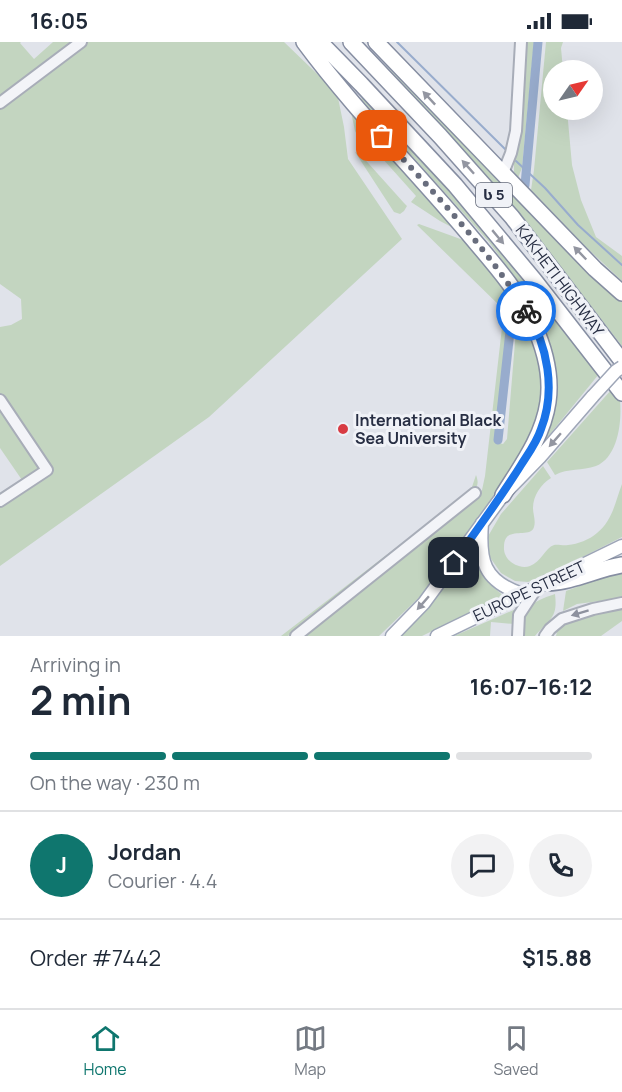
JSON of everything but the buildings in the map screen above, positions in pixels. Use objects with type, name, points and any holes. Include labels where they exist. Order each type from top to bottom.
[{"type":"highway","points":[[304,42],[362,113],[457,220],[514,290],[533,321],[545,354],[549,387],[548,402],[541,430],[503,495]]},
{"type":"highway","name":"KAKHETI HIGHWAY","points":[[320,42],[455,185],[535,281],[622,393]]},
{"type":"highway","name":"KAKHETI HIGHWAY","points":[[351,42],[440,136],[512,217],[622,361]]},
{"type":"highway","points":[[376,42],[595,269],[622,293]]},
{"type":"highway","points":[[318,61],[361,84]]},
{"type":"highway","points":[[541,586],[622,565]]},
{"type":"main road","points":[[392,636],[424,603],[503,495],[622,367]]},
{"type":"main road","points":[[482,522],[482,555],[486,568],[495,581],[508,590],[522,594]]},
{"type":"main road","name":"EUROPE STREET","points":[[437,636],[622,546]]},
{"type":"street","points":[[0,103],[81,42]]},
{"type":"street","points":[[297,42],[318,61]]},
{"type":"street","points":[[502,173],[511,153],[516,131],[521,42]]},
{"type":"street","points":[[0,400],[47,470],[0,501]]},
{"type":"street","points":[[296,636],[476,493]]},
{"type":"street","points":[[518,636],[519,615],[541,586]]},
{"type":"street","points":[[545,636],[562,619],[622,603]]},
{"type":"green space","points":[[0,42],[21,42],[34,59],[53,42],[73,42],[0,97]]},
{"type":"green space","points":[[88,42],[284,42],[337,93],[348,159],[402,239],[209,417],[0,566],[0,503],[49,470],[0,397],[0,327],[11,325],[22,319],[21,299],[0,284],[0,106]]},
{"type":"green space","points":[[523,42],[534,42],[522,168],[518,178],[514,172],[514,162]]},
{"type":"green space","points":[[546,42],[563,42],[562,60],[544,60]]},
{"type":"green space","points":[[380,59],[607,290],[622,302],[622,346],[514,207]]},
{"type":"green space","points":[[543,74],[543,120],[568,120],[572,165],[581,200],[596,237],[622,256],[622,281],[531,190]]},
{"type":"green space","points":[[365,96],[495,240],[599,374],[546,439],[554,405],[555,374],[547,337],[525,292],[489,242],[361,99]]},
{"type":"green space","points":[[350,107],[463,233],[411,202],[416,196],[365,139],[361,142],[355,131]]},
{"type":"green space","points":[[355,152],[360,154],[407,206],[404,211],[400,214],[394,212]]},
{"type":"green space","points":[[417,225],[466,241],[511,297],[496,442],[503,444],[507,439],[518,306],[530,325],[543,366],[540,412],[533,431],[487,508],[454,550],[430,587],[379,636],[305,636],[478,497],[482,490],[504,310]]},
{"type":"green space","points":[[612,389],[620,401],[620,419],[617,438],[609,455],[596,466],[555,475],[547,462]]},
{"type":"green space","points":[[0,406],[43,470],[0,498],[0,495],[22,480],[0,448]]},
{"type":"green space","points":[[543,466],[551,478],[541,487],[534,499],[535,520],[532,531],[512,534],[505,540],[504,552],[512,563],[521,567],[530,566],[554,545],[576,544],[594,535],[610,517],[622,484],[622,537],[543,577],[528,582],[515,581],[501,573],[489,556],[487,538],[501,514]]},
{"type":"green space","points":[[476,475],[477,485],[472,492],[288,636],[281,636],[471,490]]},
{"type":"green space","points":[[473,548],[483,575],[504,596],[422,636],[398,636],[437,596]]},
{"type":"green space","points":[[622,571],[622,596],[577,604],[563,611],[566,591]]},
{"type":"green space","points":[[555,594],[554,613],[549,622],[535,636],[522,636],[523,619],[529,608],[534,603]]},
{"type":"green space","points":[[622,608],[622,621],[601,636],[556,636],[559,626],[570,620]]},
{"type":"green space","points":[[516,609],[514,624],[491,622],[490,636],[454,636]]},
{"type":"waterway","points":[[397,42],[505,149]]},
{"type":"waterway","points":[[525,185],[538,42]]},
{"type":"waterway","points":[[516,161],[545,188],[578,225],[622,265]]},
{"type":"waterway","points":[[498,440],[513,304]]},
{"type":"way so far","points":[[382,136],[450,212],[514,290],[526,311]]},
{"type":"place","name":"International Black Sea University","points":[[343,429]]},
{"type":"route","points":[[454,563],[503,495],[534,445],[545,418],[549,387],[548,370],[545,354],[533,321],[526,311]]}]
